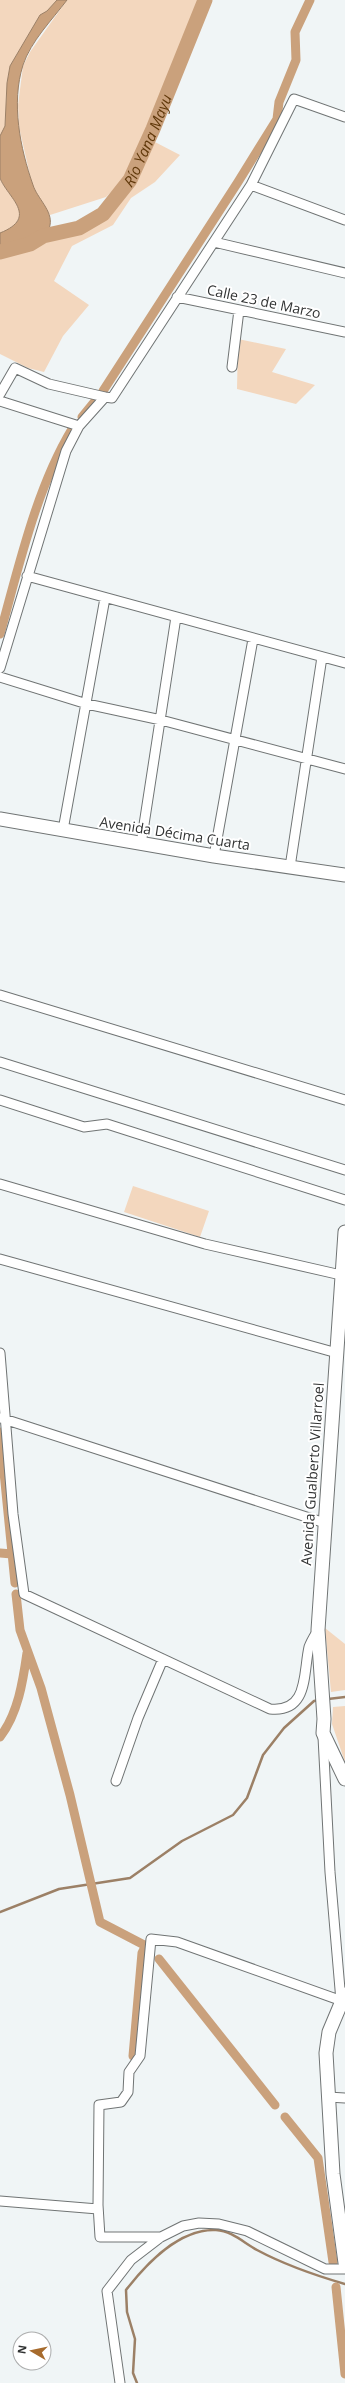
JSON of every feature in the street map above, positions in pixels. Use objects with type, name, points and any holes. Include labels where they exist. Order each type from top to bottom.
[{"type":"main road","name":"Avenida Décima Cuarta","points":[[0,819],[214,856],[345,875]]},
{"type":"main road","name":"Avenida Gualberto Villarroel","points":[[322,1733],[324,1719],[318,1630],[345,1232]]},
{"type":"main road","points":[[322,1733],[345,1779]]},
{"type":"main road","points":[[344,1999],[329,2032],[326,2048],[333,2174],[345,2263]]},
{"type":"street","points":[[0,394],[16,368],[49,384],[112,398],[251,186],[294,99],[345,117]]},
{"type":"street","points":[[251,186],[345,220]]},
{"type":"street","points":[[214,242],[345,272]]},
{"type":"street","name":"Calle 23 de Marzo","points":[[177,297],[345,332]]},
{"type":"street","points":[[232,366],[239,310]]},
{"type":"street","points":[[0,668],[66,452],[79,426],[105,397]]},
{"type":"street","points":[[0,401],[79,426]]},
{"type":"street","points":[[27,576],[345,664]]},
{"type":"street","points":[[63,830],[105,598]]},
{"type":"street","points":[[141,844],[176,617]]},
{"type":"street","points":[[214,856],[253,638]]},
{"type":"street","points":[[290,867],[322,657]]},
{"type":"street","points":[[0,677],[87,704],[161,720],[306,760],[345,769]]},
{"type":"street","points":[[0,995],[345,1100]]},
{"type":"street","points":[[0,1062],[345,1170]]},
{"type":"street","points":[[0,1100],[84,1127],[107,1124],[345,1200]]},
{"type":"street","points":[[0,1184],[205,1244],[341,1275]]},
{"type":"street","points":[[0,1259],[337,1353]]},
{"type":"street","points":[[0,1353],[3,1418],[13,1514],[24,1594],[270,1709],[279,1710],[295,1702],[300,1694],[310,1646],[318,1630]]},
{"type":"street","points":[[3,1418],[325,1523]]},
{"type":"street","points":[[116,1781],[138,1718],[163,1659]]},
{"type":"street","points":[[161,2237],[100,2237],[98,2209],[99,2104],[121,2102],[128,2092],[129,2072],[140,2056],[151,1939],[177,1942],[344,1999],[330,1872],[322,1733]]},
{"type":"street","points":[[328,2097],[345,2098]]},
{"type":"street","points":[[0,2201],[98,2209]]},
{"type":"street","points":[[120,2383],[107,2292],[131,2260],[161,2237],[183,2226],[199,2223],[219,2224],[247,2231],[325,2269],[345,2269]]},
{"type":"shaded area","points":[[0,0],[57,0],[47,11],[40,15],[10,66],[7,83],[5,126],[0,142]]},
{"type":"shaded area","points":[[57,0],[67,0],[36,39],[27,56],[19,80],[17,110],[21,141],[28,171],[35,190],[47,210],[50,225],[48,233],[38,244],[23,251],[0,258],[0,233],[12,227],[18,220],[19,214],[18,207],[0,178],[0,136],[5,126],[7,83],[10,66],[40,15],[47,11]]},
{"type":"shaded area","points":[[67,0],[201,0],[153,121],[125,179],[106,197],[50,215],[39,200],[32,184],[19,127],[18,105],[23,66],[30,52]]},
{"type":"shaded area","points":[[153,141],[180,155],[155,182],[131,198],[113,225],[72,246],[54,281],[89,305],[63,336],[44,372],[28,368],[0,354],[0,258],[30,250],[44,239],[78,235],[106,219],[132,187]]},
{"type":"shaded area","points":[[0,178],[18,207],[19,214],[18,220],[12,227],[0,233]]},
{"type":"shaded area","points":[[238,339],[286,349],[272,372],[315,385],[296,404],[237,389]]},
{"type":"shaded area","points":[[133,1186],[209,1211],[200,1237],[124,1212]]},
{"type":"shaded area","points":[[325,1628],[345,1644],[345,1690],[331,1692]]},
{"type":"shaded area","points":[[345,1706],[345,1762],[332,1724],[333,1707]]},
{"type":"waterway","name":"Río Yana Mayu","points":[[0,252],[30,244],[43,236],[79,228],[103,214],[130,180],[153,129],[205,0]]},
{"type":"waterway","points":[[103,391],[277,119],[279,102],[296,60],[295,32],[310,0]]},
{"type":"waterway","points":[[82,417],[95,401]]},
{"type":"waterway","points":[[0,634],[38,502],[59,452],[72,429]]},
{"type":"waterway","points":[[0,1432],[15,1583]]},
{"type":"waterway","points":[[0,1553],[12,1554]]},
{"type":"waterway","points":[[16,1594],[20,1630],[41,1688],[70,1795],[100,1922],[148,1947]]},
{"type":"waterway","points":[[0,1737],[11,1718],[19,1697],[27,1653]]},
{"type":"waterway","points":[[328,1699],[345,1697]]},
{"type":"waterway","points":[[0,1912],[59,1889],[130,1878],[182,1841],[233,1815],[247,1798],[263,1755],[284,1728],[314,1701],[319,1700]]},
{"type":"waterway","points":[[133,2056],[142,1953],[146,1945]]},
{"type":"waterway","points":[[159,1959],[275,2105]]},
{"type":"waterway","points":[[285,2117],[318,2158],[333,2262]]},
{"type":"waterway","points":[[137,2383],[133,2373],[135,2339],[127,2312],[126,2290],[143,2269],[177,2241],[203,2231],[222,2231],[289,2265],[345,2284]]},
{"type":"waterway","points":[[336,2287],[345,2374]]}]
